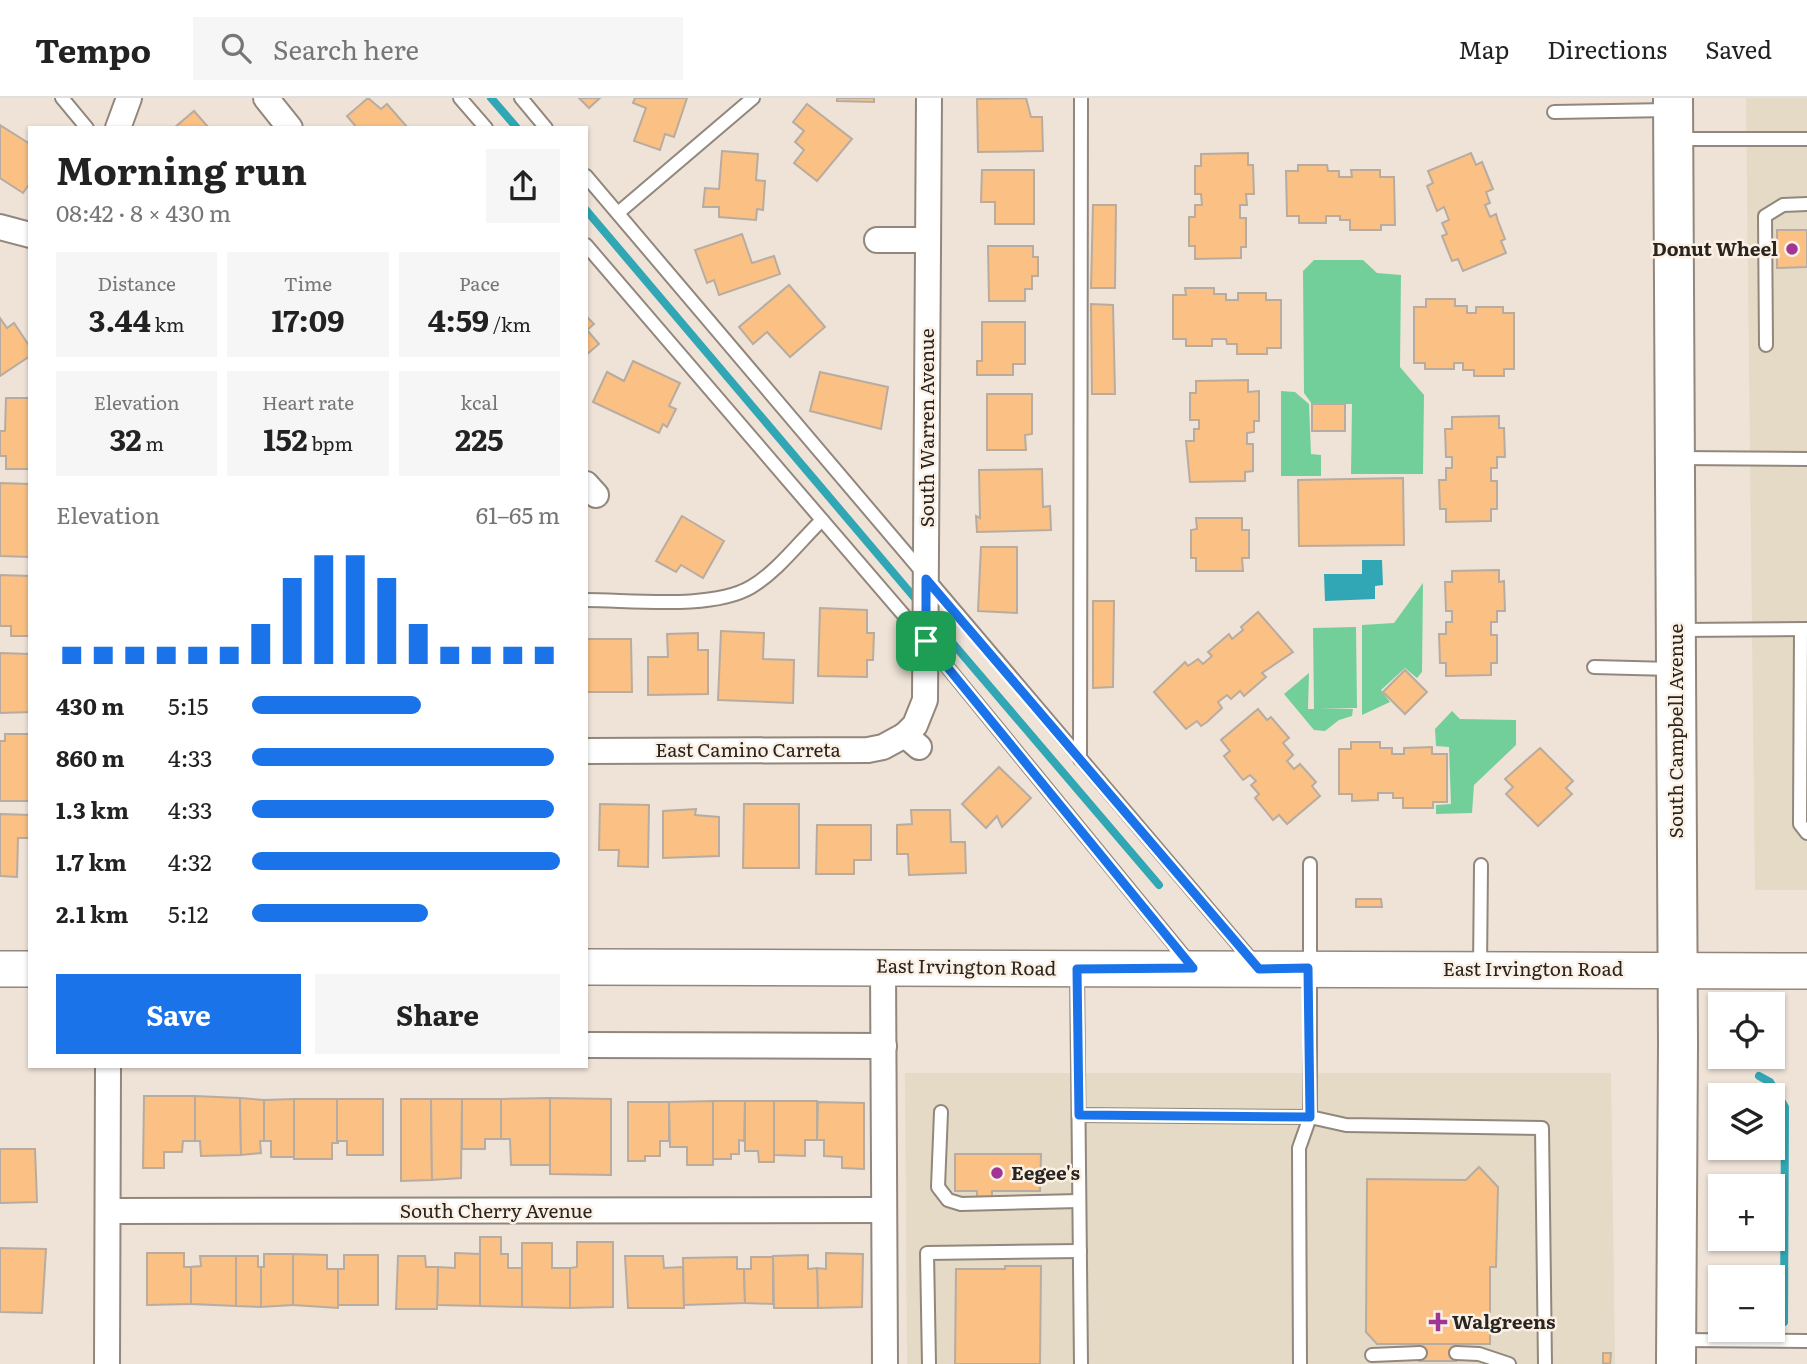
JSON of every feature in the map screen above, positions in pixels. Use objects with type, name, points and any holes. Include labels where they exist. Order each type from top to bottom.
[{"type":"main road","name":"South Campbell Avenue","points":[[1673,116],[1676,1352]]},
{"type":"main road","name":"East Irvington Road","points":[[588,967],[1807,971]]},
{"type":"main road","points":[[0,969],[28,969]]},
{"type":"street","points":[[119,126],[128,98]]},
{"type":"street","points":[[266,98],[288,126]]},
{"type":"street","name":"South Warren Avenue","points":[[912,741],[925,700],[929,98]]},
{"type":"street","points":[[0,227],[28,234]]},
{"type":"street","points":[[877,240],[928,240]]},
{"type":"street","name":"East Camino Carreta","points":[[588,751],[868,750],[912,741]]},
{"type":"street","points":[[883,966],[885,1364]]},
{"type":"street","points":[[588,1045],[884,1046]]},
{"type":"street","points":[[107,1364],[108,1068]]},
{"type":"street","name":"South Cherry Avenue","points":[[108,1211],[883,1210]]},
{"type":"lane","points":[[62,98],[85,126]]},
{"type":"lane","points":[[460,98],[484,126]]},
{"type":"lane","points":[[521,98],[544,126]]},
{"type":"lane","points":[[618,213],[753,98]]},
{"type":"lane","points":[[1080,759],[1081,98]]},
{"type":"lane","points":[[1554,112],[1673,116],[1807,139]]},
{"type":"lane","points":[[588,178],[1259,969]]},
{"type":"lane","points":[[1766,345],[1765,216],[1783,205],[1807,204]]},
{"type":"lane","points":[[588,247],[926,641],[1193,968]]},
{"type":"lane","points":[[1674,458],[1807,459]]},
{"type":"lane","points":[[588,600],[700,600],[731,595],[752,587],[769,573],[822,520]]},
{"type":"lane","points":[[1675,630],[1804,630],[1800,824],[1807,833]]},
{"type":"lane","points":[[1594,667],[1676,669]]},
{"type":"lane","points":[[1300,1364],[1299,1148],[1310,1117],[1310,864]]},
{"type":"lane","points":[[1480,970],[1481,865]]},
{"type":"lane","points":[[1077,969],[1081,1364]]},
{"type":"lane","points":[[940,1112],[938,1188],[947,1200],[961,1204],[1079,1201]]},
{"type":"lane","points":[[1079,1115],[1310,1117],[1346,1125],[1542,1128],[1545,1364]]},
{"type":"lane","points":[[929,1364],[927,1252],[1080,1251]]},
{"type":"lane","points":[[1676,1352],[1807,1342]]},
{"type":"lane","points":[[1371,1354],[1420,1353]]},
{"type":"lane","points":[[1456,1353],[1479,1354],[1509,1364]]},
{"type":"shaded area","points":[[1746,98],[1807,98],[1807,890],[1755,890]]},
{"type":"shaded area","points":[[905,1073],[1611,1073],[1615,1364],[907,1364]]},
{"type":"green space","points":[[1314,260],[1363,260],[1377,273],[1401,275],[1400,367],[1424,395],[1423,474],[1351,474],[1352,404],[1312,404],[1304,393],[1303,271]]},
{"type":"green space","points":[[1281,391],[1295,392],[1309,404],[1311,454],[1321,455],[1321,476],[1281,476]]},
{"type":"green space","points":[[1423,583],[1422,672],[1417,678],[1405,668],[1381,690],[1390,702],[1362,715],[1362,625],[1394,623]]},
{"type":"green space","points":[[1356,627],[1357,708],[1320,708],[1353,709],[1352,716],[1339,720],[1325,731],[1314,730],[1284,694],[1309,673],[1308,709],[1314,709],[1313,628]]},
{"type":"green space","points":[[1452,711],[1460,719],[1516,720],[1516,745],[1474,785],[1472,813],[1436,814],[1436,805],[1451,804],[1449,747],[1436,746],[1435,729]]},
{"type":"water","points":[[1362,560],[1382,560],[1383,585],[1375,586],[1375,599],[1325,601],[1324,574],[1362,574]]},
{"type":"building","points":[[368,98],[381,109],[387,104],[406,126],[355,126],[347,116]]},
{"type":"building","points":[[579,98],[600,98],[589,108]]},
{"type":"building","points":[[635,98],[687,98],[674,137],[665,134],[660,150],[634,141],[646,108],[633,103]]},
{"type":"building","points":[[837,98],[874,98],[874,102],[837,101]]},
{"type":"building","points":[[1026,98],[1031,117],[1042,117],[1043,151],[978,152],[977,99]]},
{"type":"building","points":[[807,104],[852,139],[817,181],[794,163],[804,150],[795,142],[804,131],[793,122]]},
{"type":"building","points":[[194,111],[207,126],[176,126]]},
{"type":"building","points":[[0,125],[28,143],[28,186],[23,193],[0,178]]},
{"type":"building","points":[[722,151],[758,154],[756,180],[765,181],[763,210],[757,209],[756,220],[719,217],[719,207],[703,207],[705,188],[719,189]]},
{"type":"building","points":[[1248,153],[1248,165],[1253,165],[1254,194],[1246,194],[1247,205],[1240,205],[1240,218],[1246,218],[1246,247],[1241,247],[1241,258],[1195,259],[1195,246],[1189,246],[1189,217],[1195,217],[1195,205],[1202,205],[1201,194],[1195,194],[1195,166],[1201,166],[1201,154]]},
{"type":"building","points":[[1471,153],[1476,165],[1482,162],[1493,189],[1486,192],[1490,203],[1485,205],[1490,217],[1496,214],[1505,239],[1501,241],[1506,253],[1463,271],[1458,259],[1452,261],[1442,236],[1447,234],[1442,223],[1449,220],[1444,207],[1437,211],[1427,186],[1433,183],[1428,171]]},
{"type":"building","points":[[1298,165],[1327,165],[1328,171],[1339,171],[1339,177],[1352,177],[1351,170],[1380,170],[1380,177],[1394,177],[1395,225],[1381,225],[1381,230],[1350,230],[1350,220],[1340,220],[1340,216],[1326,216],[1326,223],[1299,223],[1299,216],[1287,216],[1286,171],[1298,171]]},
{"type":"building","points":[[982,170],[1034,170],[1034,224],[995,224],[995,202],[981,202]]},
{"type":"building","points":[[1093,205],[1116,205],[1115,288],[1091,288]]},
{"type":"building","name":"Donut Wheel","points":[[1777,230],[1807,230],[1807,267],[1777,268]]},
{"type":"building","points":[[742,234],[752,263],[774,256],[780,274],[719,295],[714,280],[707,283],[695,250]]},
{"type":"building","points":[[988,246],[1033,246],[1033,257],[1038,257],[1038,276],[1032,276],[1032,289],[1025,289],[1025,301],[989,301]]},
{"type":"building","points":[[789,285],[825,327],[790,357],[767,332],[753,344],[739,327]]},
{"type":"building","points":[[1185,288],[1214,288],[1214,294],[1226,294],[1226,300],[1238,300],[1238,293],[1266,293],[1266,300],[1281,300],[1281,348],[1267,348],[1267,354],[1237,354],[1237,344],[1227,344],[1226,339],[1212,339],[1212,346],[1186,346],[1186,339],[1173,339],[1173,295],[1186,295]]},
{"type":"building","points":[[1426,299],[1455,299],[1455,306],[1467,306],[1467,313],[1476,313],[1476,307],[1503,307],[1503,313],[1514,313],[1514,369],[1504,369],[1504,376],[1474,376],[1474,370],[1463,370],[1463,363],[1454,363],[1454,369],[1425,369],[1425,363],[1414,363],[1414,307],[1426,307]]},
{"type":"building","points":[[1091,304],[1113,305],[1115,394],[1092,394]]},
{"type":"building","points":[[0,318],[7,328],[14,323],[28,344],[28,357],[0,376]]},
{"type":"building","points":[[588,318],[594,324],[588,329]]},
{"type":"building","points":[[982,322],[1025,322],[1025,364],[1013,364],[1013,375],[977,375],[977,361],[982,361]]},
{"type":"building","points":[[588,331],[599,344],[588,353]]},
{"type":"building","points":[[633,361],[680,383],[669,406],[676,409],[667,427],[663,424],[659,433],[593,402],[607,372],[624,381]]},
{"type":"building","points":[[820,372],[888,387],[881,429],[810,411]]},
{"type":"building","points":[[1248,380],[1248,392],[1259,391],[1259,421],[1254,421],[1254,432],[1247,433],[1247,444],[1253,444],[1253,471],[1245,472],[1245,481],[1190,482],[1186,441],[1194,441],[1194,429],[1199,429],[1199,420],[1190,420],[1190,393],[1196,393],[1196,381]]},
{"type":"building","points":[[987,394],[1032,394],[1032,434],[1025,435],[1026,450],[987,450]]},
{"type":"building","points":[[6,398],[28,398],[28,469],[6,469],[6,456],[0,456],[0,431],[5,431]]},
{"type":"building","points":[[1312,404],[1345,404],[1345,431],[1312,431]]},
{"type":"building","points":[[1499,416],[1499,428],[1504,428],[1505,457],[1497,457],[1497,468],[1491,468],[1491,481],[1497,481],[1497,509],[1491,509],[1491,521],[1446,522],[1446,509],[1440,509],[1439,480],[1446,480],[1446,468],[1452,468],[1452,457],[1446,457],[1445,429],[1452,429],[1452,417]]},
{"type":"building","points":[[1042,469],[1043,507],[1050,506],[1051,530],[977,532],[976,516],[980,518],[979,470]]},
{"type":"building","points":[[1403,478],[1404,545],[1299,546],[1298,480]]},
{"type":"building","points":[[0,483],[28,484],[28,557],[0,556]]},
{"type":"building","points":[[682,516],[724,541],[703,578],[681,565],[676,572],[656,561]]},
{"type":"building","points":[[1196,518],[1242,518],[1242,530],[1249,530],[1249,558],[1242,558],[1243,571],[1196,571],[1196,558],[1191,558],[1191,530],[1197,529]]},
{"type":"building","points":[[981,547],[1017,547],[1017,613],[978,611]]},
{"type":"building","points":[[1499,570],[1499,582],[1504,581],[1505,611],[1497,611],[1497,622],[1491,622],[1491,635],[1497,635],[1497,663],[1491,663],[1491,675],[1446,676],[1446,663],[1440,663],[1439,634],[1446,634],[1446,622],[1452,622],[1452,611],[1446,611],[1445,582],[1452,582],[1452,571]]},
{"type":"building","points":[[0,575],[28,576],[28,636],[11,636],[11,626],[0,626]]},
{"type":"building","points":[[1093,601],[1114,601],[1113,687],[1093,688]]},
{"type":"building","points":[[820,608],[867,610],[867,633],[874,633],[873,660],[867,660],[867,677],[818,676]]},
{"type":"building","points":[[1258,612],[1293,652],[1262,673],[1266,677],[1244,696],[1240,691],[1231,699],[1227,695],[1218,702],[1222,708],[1207,722],[1201,726],[1197,721],[1186,729],[1154,692],[1185,662],[1188,666],[1198,659],[1203,664],[1212,656],[1208,652],[1229,634],[1232,639]]},
{"type":"building","points":[[721,631],[764,633],[763,659],[794,660],[793,703],[718,700]]},
{"type":"building","points":[[698,633],[698,650],[708,650],[708,694],[648,695],[648,657],[668,657],[667,634]]},
{"type":"building","points":[[588,639],[631,639],[632,692],[588,692]]},
{"type":"building","points":[[0,653],[28,654],[28,712],[0,713]]},
{"type":"building","points":[[1405,670],[1427,692],[1405,714],[1383,692]]},
{"type":"building","points":[[1258,709],[1267,720],[1271,717],[1289,738],[1283,743],[1293,755],[1287,761],[1294,769],[1300,764],[1316,782],[1312,786],[1320,796],[1287,824],[1279,815],[1273,820],[1255,798],[1259,794],[1251,785],[1256,781],[1250,775],[1243,780],[1224,756],[1230,751],[1221,740]]},
{"type":"building","points":[[5,734],[28,734],[28,801],[0,801],[0,741],[5,741]]},
{"type":"building","points":[[1351,742],[1380,742],[1380,748],[1392,748],[1392,754],[1404,754],[1404,748],[1432,747],[1432,754],[1447,754],[1447,802],[1433,802],[1433,808],[1403,808],[1403,798],[1393,798],[1393,793],[1378,793],[1378,800],[1352,801],[1352,794],[1339,794],[1339,749],[1351,749]]},
{"type":"building","points":[[1540,748],[1573,781],[1566,788],[1572,794],[1538,826],[1506,794],[1513,787],[1505,779]]},
{"type":"building","points":[[999,767],[1031,798],[1002,827],[997,816],[986,828],[962,804]]},
{"type":"building","points":[[600,804],[649,805],[648,867],[618,866],[619,850],[599,850]]},
{"type":"building","points":[[744,804],[799,804],[799,868],[743,868]]},
{"type":"building","points":[[696,809],[695,815],[719,817],[719,856],[663,858],[663,811]]},
{"type":"building","points":[[911,810],[950,810],[951,842],[965,842],[966,873],[909,875],[908,854],[897,854],[897,825],[912,824]]},
{"type":"building","points":[[0,814],[28,815],[28,838],[18,838],[17,877],[0,876]]},
{"type":"building","points":[[817,825],[871,825],[871,860],[854,860],[854,874],[816,874]]},
{"type":"building","points":[[1356,899],[1381,899],[1382,907],[1356,907]]},
{"type":"building","points":[[144,1096],[195,1096],[195,1141],[183,1141],[182,1152],[164,1152],[164,1168],[143,1168]]},
{"type":"building","points":[[195,1096],[240,1098],[241,1155],[201,1156],[200,1141],[195,1141]]},
{"type":"building","points":[[240,1098],[264,1100],[264,1141],[260,1141],[261,1153],[241,1155]]},
{"type":"building","points":[[550,1098],[611,1099],[611,1175],[550,1174]]},
{"type":"building","points":[[550,1098],[550,1165],[511,1165],[510,1139],[501,1139],[501,1099]]},
{"type":"building","points":[[294,1099],[337,1099],[338,1143],[332,1143],[332,1159],[294,1159]]},
{"type":"building","points":[[294,1099],[294,1157],[271,1157],[271,1141],[264,1141],[264,1100]]},
{"type":"building","points":[[337,1099],[383,1099],[383,1155],[347,1155],[347,1141],[337,1141]]},
{"type":"building","points":[[401,1099],[431,1099],[432,1180],[401,1181]]},
{"type":"building","points":[[431,1099],[462,1099],[461,1178],[432,1180]]},
{"type":"building","points":[[462,1099],[501,1099],[501,1139],[485,1139],[485,1149],[462,1149]]},
{"type":"building","points":[[713,1101],[745,1101],[744,1141],[739,1140],[739,1154],[731,1154],[731,1159],[713,1159]]},
{"type":"building","points":[[713,1101],[713,1165],[687,1165],[687,1147],[670,1147],[669,1102]]},
{"type":"building","points":[[745,1101],[774,1101],[774,1162],[759,1162],[758,1151],[745,1151]]},
{"type":"building","points":[[774,1101],[817,1101],[817,1140],[805,1140],[805,1156],[774,1155]]},
{"type":"building","points":[[628,1102],[669,1102],[669,1141],[660,1141],[660,1156],[645,1156],[645,1161],[628,1161]]},
{"type":"building","points":[[818,1102],[864,1103],[864,1169],[842,1168],[842,1157],[824,1156],[824,1140],[817,1140]]},
{"type":"building","points":[[0,1149],[35,1149],[37,1202],[0,1203]]},
{"type":"building","name":"Eegee's","points":[[955,1154],[1041,1154],[1040,1191],[992,1191],[992,1197],[977,1197],[977,1191],[955,1191]]},
{"type":"building","name":"Walgreens","points":[[1479,1167],[1498,1187],[1496,1267],[1490,1267],[1490,1344],[1377,1344],[1366,1332],[1367,1179],[1466,1180]]},
{"type":"building","points":[[480,1237],[501,1237],[501,1254],[508,1254],[508,1268],[522,1268],[522,1307],[480,1306]]},
{"type":"building","points":[[577,1242],[613,1242],[613,1307],[570,1308],[570,1268],[577,1267]]},
{"type":"building","points":[[522,1243],[552,1243],[552,1268],[570,1268],[570,1308],[522,1307]]},
{"type":"building","points":[[0,1248],[46,1249],[42,1313],[0,1312]]},
{"type":"building","points":[[147,1253],[184,1253],[184,1267],[191,1267],[191,1304],[147,1305]]},
{"type":"building","points":[[455,1253],[480,1254],[480,1306],[437,1305],[438,1267],[455,1268]]},
{"type":"building","points":[[826,1253],[863,1254],[862,1307],[818,1308],[817,1268],[826,1269]]},
{"type":"building","points":[[264,1254],[293,1254],[293,1305],[261,1307],[261,1267],[264,1267]]},
{"type":"building","points":[[293,1254],[327,1255],[327,1269],[338,1269],[338,1308],[293,1305]]},
{"type":"building","points":[[344,1255],[378,1255],[378,1305],[338,1305],[338,1269],[344,1269]]},
{"type":"building","points":[[808,1255],[808,1269],[817,1268],[818,1308],[774,1308],[773,1256]]},
{"type":"building","points":[[200,1256],[236,1256],[236,1306],[191,1304],[191,1267],[201,1266]]},
{"type":"building","points":[[236,1256],[258,1256],[258,1267],[261,1267],[261,1307],[236,1306]]},
{"type":"building","points":[[398,1256],[425,1256],[426,1267],[438,1267],[437,1309],[396,1309]]},
{"type":"building","points":[[625,1256],[663,1256],[664,1268],[683,1267],[684,1308],[628,1308]]},
{"type":"building","points":[[737,1257],[737,1269],[744,1269],[745,1303],[684,1305],[683,1258]]},
{"type":"building","points":[[751,1257],[773,1257],[773,1304],[745,1303],[744,1269],[751,1269]]},
{"type":"building","points":[[1005,1266],[1041,1266],[1040,1364],[955,1364],[956,1269],[1005,1269]]},
{"type":"building","points":[[1420,1344],[1456,1344],[1456,1361],[1419,1361]]},
{"type":"building","points":[[1603,1353],[1611,1353],[1610,1364],[1603,1363]]},
{"type":"waterway","points":[[491,98],[515,126]]},
{"type":"waterway","points":[[588,212],[919,603]]},
{"type":"waterway","points":[[932,619],[1159,885]]},
{"type":"waterway","points":[[1759,1076],[1770,1082],[1785,1107],[1784,1265]]},
{"type":"place","name":"Donut Wheel","points":[[1792,249]]},
{"type":"place","name":"Eegee's","points":[[997,1173]]},
{"type":"place","name":"Walgreens","points":[[1438,1322]]},
{"type":"route","points":[[926,579],[1259,969],[1308,968],[1310,1117],[1079,1115],[1077,969],[1193,968],[1156,919],[926,641],[926,579]]}]
